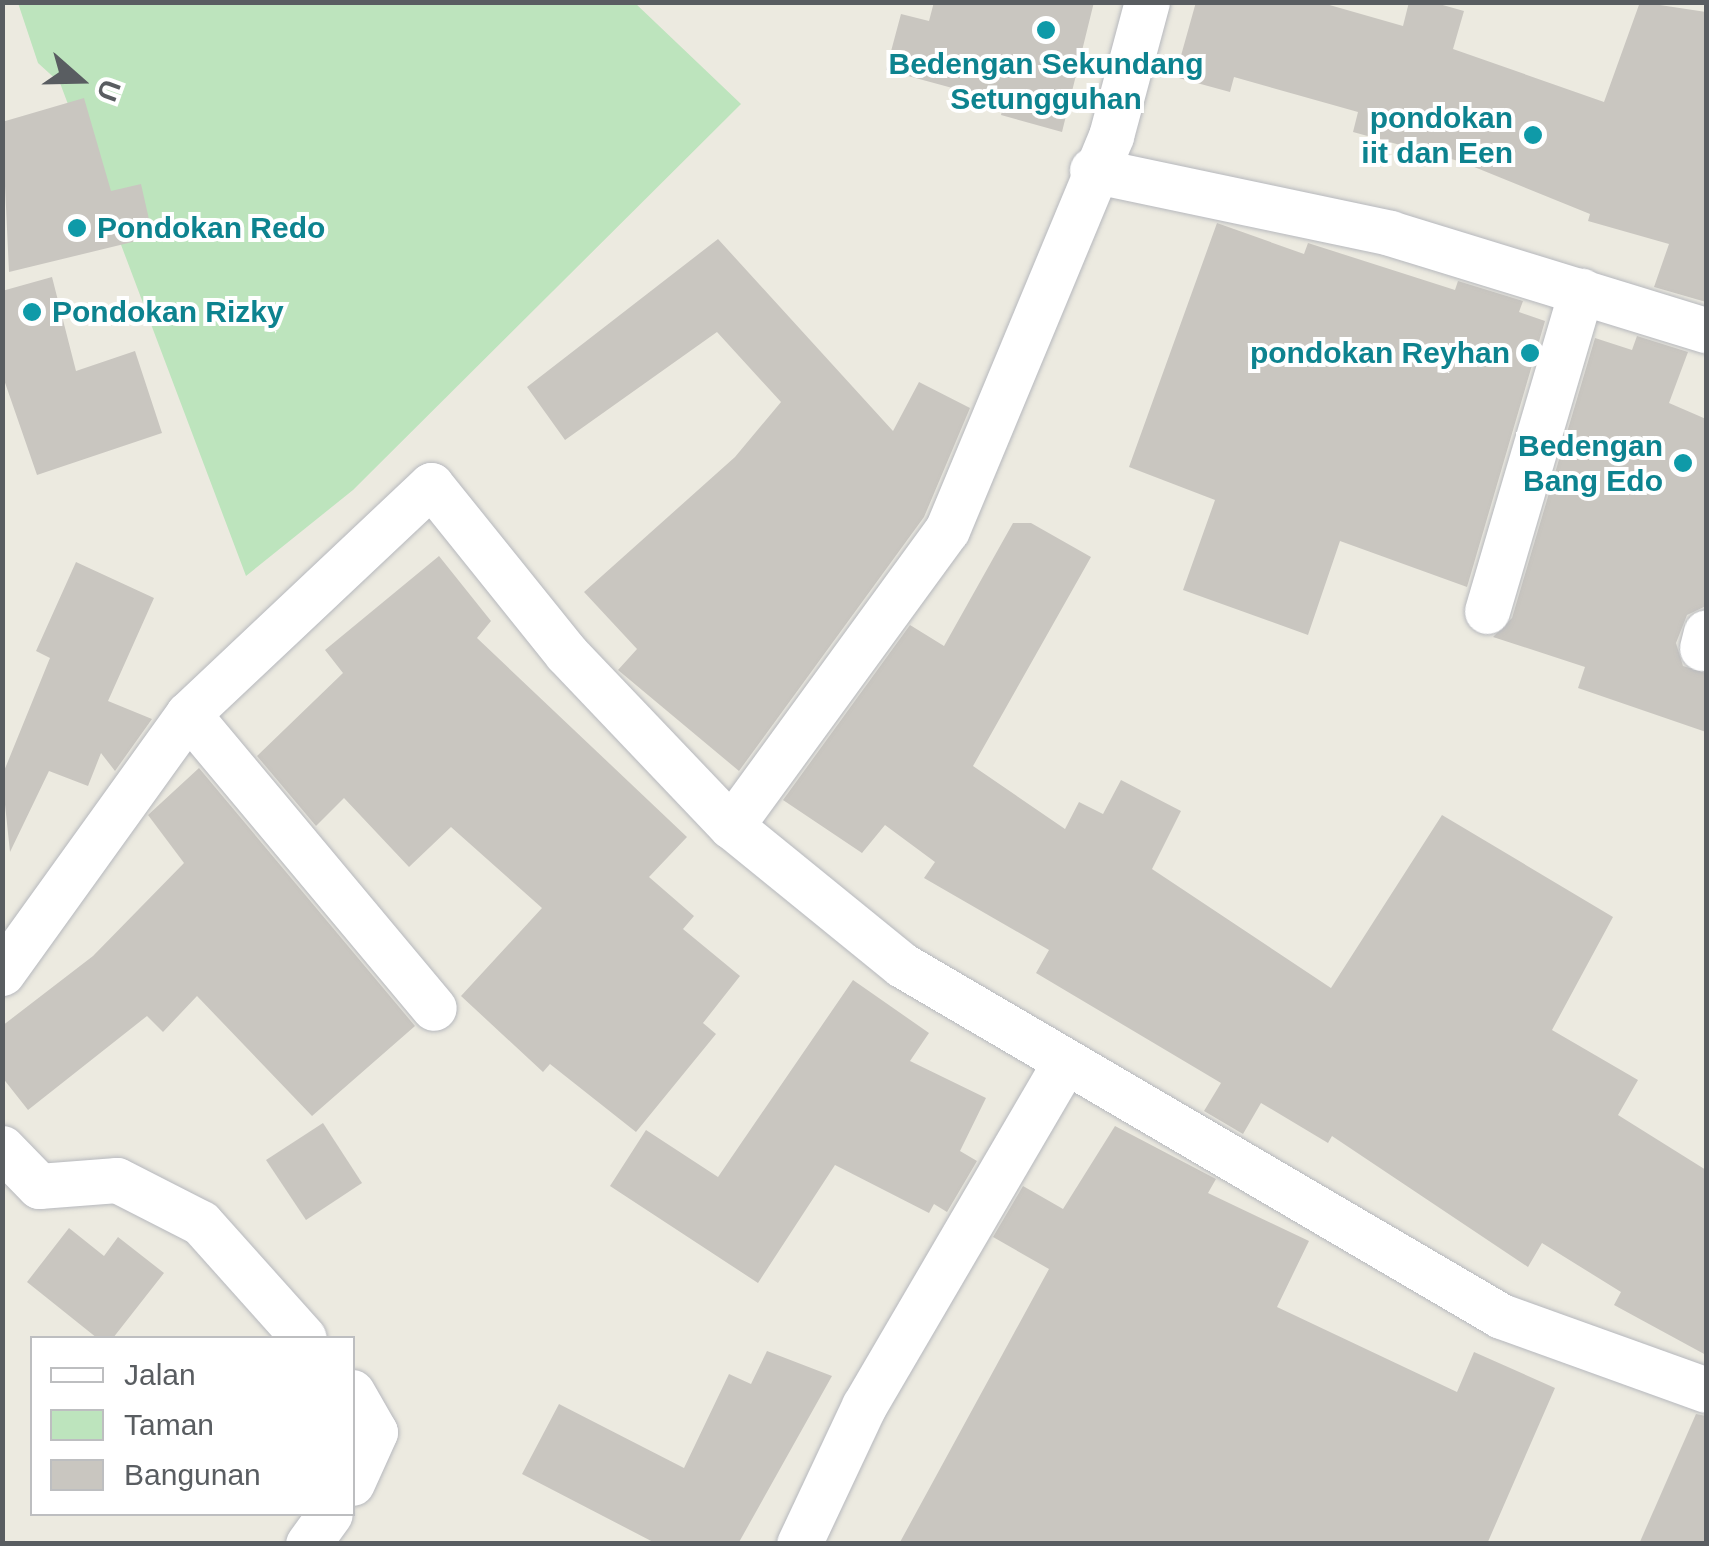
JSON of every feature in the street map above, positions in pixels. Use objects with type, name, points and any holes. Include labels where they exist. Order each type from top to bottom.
[{"type":"street","points":[[731,826],[947,530],[1032,338],[1092,170],[1111,136],[1147,2]]},
{"type":"street","points":[[1092,170],[1390,233],[1706,330]]},
{"type":"street","points":[[1487,612],[1581,292]]},
{"type":"street","points":[[2,974],[188,714],[431,485],[566,653],[731,826],[902,965],[1064,1064],[1501,1316],[1706,1390]]},
{"type":"street","points":[[188,714],[434,1008]]},
{"type":"street","points":[[799,1544],[864,1406],[1064,1064]]},
{"type":"street","points":[[2,1148],[40,1186],[117,1180],[200,1223],[302,1336]]},
{"type":"street","points":[[355,1397],[375,1432],[355,1476]]},
{"type":"street","points":[[308,1544],[329,1516]]},
{"type":"green space","points":[[18,3],[635,3],[741,104],[353,490],[246,576],[60,83],[38,63]]},
{"type":"building","points":[[934,2],[1094,2],[1062,132],[1001,115],[1004,102],[886,70],[901,14],[929,21]]},
{"type":"building","points":[[1196,2],[1319,2],[1403,26],[1409,2],[1432,2],[1464,11],[1453,49],[1604,102],[1640,2],[1706,12],[1706,302],[1654,287],[1669,244],[1588,221],[1590,214],[1462,162],[1353,132],[1358,112],[1234,77],[1230,92],[1175,77]]},
{"type":"building","points":[[84,98],[111,191],[141,184],[153,237],[9,272],[2,122]]},
{"type":"building","points":[[1217,223],[1304,254],[1308,243],[1455,290],[1458,281],[1523,301],[1519,312],[1545,321],[1467,587],[1340,541],[1308,635],[1183,590],[1215,500],[1129,467]]},
{"type":"building","points":[[718,239],[893,431],[919,382],[970,408],[924,517],[739,771],[618,670],[637,649],[584,592],[735,457],[781,402],[717,332],[565,440],[527,387]]},
{"type":"building","points":[[52,277],[76,371],[135,351],[162,433],[37,475],[2,374],[2,291]]},
{"type":"building","points":[[1637,336],[1688,352],[1669,403],[1706,419],[1706,606],[1687,615],[1676,643],[1683,666],[1706,673],[1706,732],[1578,688],[1585,667],[1493,637],[1512,618],[1595,338],[1632,350]]},
{"type":"building","points":[[1013,523],[1031,523],[1091,557],[973,766],[1065,829],[1079,802],[1103,814],[1121,780],[1181,811],[1152,869],[1331,988],[1442,815],[1613,917],[1552,1030],[1638,1080],[1618,1115],[1706,1170],[1706,1355],[1614,1305],[1621,1292],[1542,1243],[1528,1267],[1332,1136],[1328,1143],[1261,1103],[1243,1134],[1204,1111],[1221,1083],[1036,973],[1049,950],[924,878],[935,862],[885,825],[862,853],[783,800],[910,625],[944,646]]},
{"type":"building","points":[[439,556],[491,621],[477,638],[687,837],[649,877],[694,916],[683,929],[740,976],[703,1023],[716,1034],[636,1132],[550,1064],[543,1072],[461,996],[542,908],[451,827],[409,867],[344,798],[316,826],[257,756],[343,673],[325,650]]},
{"type":"building","points":[[76,562],[154,598],[108,701],[152,719],[115,771],[101,753],[88,786],[49,771],[10,852],[2,776],[50,658],[36,651]]},
{"type":"building","points":[[199,768],[415,1026],[312,1116],[197,996],[163,1032],[147,1016],[28,1110],[2,1077],[2,1026],[93,956],[184,863],[148,815]]},
{"type":"building","points":[[853,980],[929,1033],[910,1061],[986,1098],[960,1151],[977,1161],[947,1212],[934,1204],[929,1213],[835,1165],[758,1283],[610,1186],[646,1130],[718,1177]]},
{"type":"building","points":[[323,1123],[362,1183],[306,1220],[266,1160]]},
{"type":"building","points":[[1115,1126],[1216,1179],[1208,1193],[1309,1241],[1277,1307],[1457,1392],[1474,1352],[1555,1388],[1487,1544],[899,1544],[1049,1269],[993,1237],[1023,1186],[1063,1209]]},
{"type":"building","points":[[69,1228],[104,1256],[118,1237],[164,1273],[115,1336],[94,1336],[27,1282]]},
{"type":"building","points":[[767,1351],[832,1376],[738,1544],[657,1544],[522,1474],[559,1404],[684,1468],[729,1374],[751,1384]]},
{"type":"building","points":[[1696,1414],[1706,1416],[1706,1544],[1639,1544]]},
{"type":"place","name":"Bedengan Sekundang Setungguhan","points":[[1046,30]]},
{"type":"place","name":"pondokan iit dan Een","points":[[1533,135]]},
{"type":"place","name":"Pondokan Redo","points":[[77,228]]},
{"type":"place","name":"Pondokan Rizky","points":[[32,312]]},
{"type":"place","name":"pondokan Reyhan","points":[[1530,353]]},
{"type":"place","name":"Bedengan Bang Edo","points":[[1683,463]]}]
